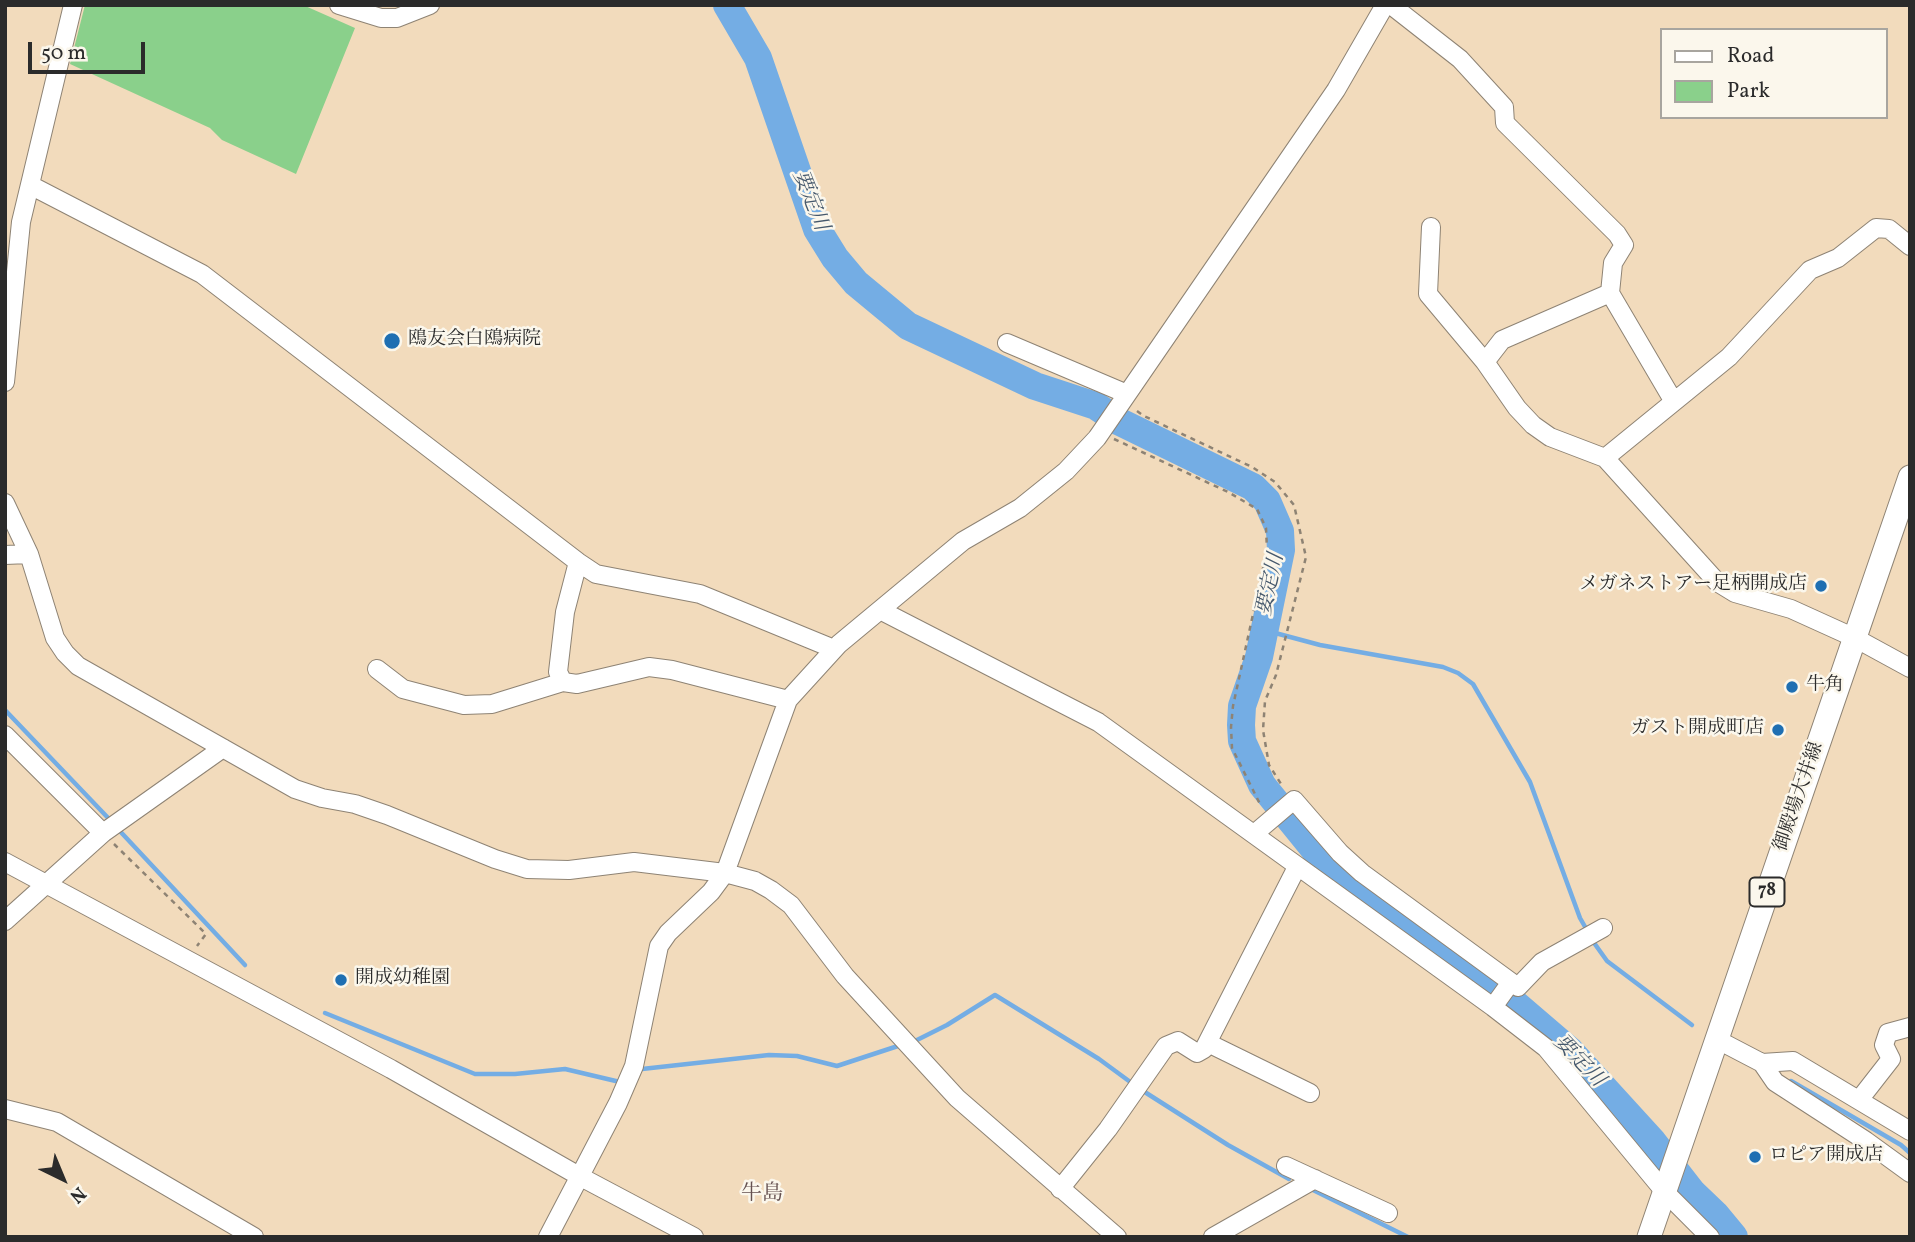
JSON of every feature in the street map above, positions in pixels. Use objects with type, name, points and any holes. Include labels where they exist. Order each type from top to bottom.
[{"type":"main road","name":"御殿場大井線","points":[[1649,1237],[1910,477]]},
{"type":"street","points":[[5,382],[13,221],[30,185],[73,5]]},
{"type":"street","points":[[339,5],[381,18],[397,18],[430,5]]},
{"type":"street","points":[[548,1237],[618,1103],[634,1066],[659,946],[668,933],[711,892],[725,873],[788,700],[834,649],[963,541],[1020,508],[1066,471],[1097,438],[1336,90],[1388,5],[1460,59],[1504,107],[1504,123],[1617,234],[1624,245],[1613,263],[1610,293],[1674,402]]},
{"type":"street","points":[[30,185],[202,274],[596,574],[700,594],[834,649]]},
{"type":"street","points":[[1431,227],[1428,294],[1533,425],[1550,437],[1605,458],[1717,582],[1735,593],[1791,609],[1855,638],[1910,668]]},
{"type":"street","points":[[1605,458],[1729,357],[1810,270],[1838,258],[1876,228],[1889,229],[1910,246]]},
{"type":"street","points":[[1485,362],[1502,340],[1610,293]]},
{"type":"street","points":[[1007,343],[1124,400]]},
{"type":"street","points":[[5,503],[29,554],[55,638],[78,666],[295,789],[387,815],[495,859],[527,869],[569,870],[634,862],[725,873],[764,886],[791,905],[845,976],[957,1098],[1117,1237]]},
{"type":"street","points":[[5,555],[29,554]]},
{"type":"street","points":[[563,682],[558,672],[565,612],[578,562]]},
{"type":"street","points":[[880,610],[1098,722],[1297,867],[1494,1005],[1546,1048],[1710,1237]]},
{"type":"street","points":[[377,669],[403,689],[464,705],[492,704],[563,682],[576,684],[649,667],[672,670],[788,700]]},
{"type":"street","points":[[5,734],[103,833]]},
{"type":"street","points":[[5,921],[103,833],[223,748]]},
{"type":"street","points":[[1254,834],[1292,802],[1356,868],[1510,984],[1518,987],[1542,962],[1598,931]]},
{"type":"street","points":[[5,862],[391,1069],[579,1176],[694,1237]]},
{"type":"street","points":[[1060,1189],[1172,1042],[1181,1042],[1197,1053],[1202,1052],[1297,867]]},
{"type":"street","points":[[1494,1005],[1510,984]]},
{"type":"street","points":[[1859,1100],[1891,1059],[1884,1045],[1888,1033],[1910,1027]]},
{"type":"street","points":[[1716,1039],[1762,1063],[1775,1082],[1910,1173]]},
{"type":"street","points":[[1208,1043],[1310,1094]]},
{"type":"street","points":[[1762,1063],[1793,1061],[1910,1131]]},
{"type":"street","points":[[5,1109],[57,1122],[254,1237]]},
{"type":"street","points":[[1286,1166],[1388,1213]]},
{"type":"street","points":[[1213,1237],[1315,1179]]},
{"type":"path","points":[[1124,400],[1144,416],[1252,467],[1275,482],[1294,505],[1306,557],[1284,647],[1265,701],[1263,730],[1269,765],[1292,802]]},
{"type":"path","points":[[1097,438],[1112,438],[1228,492],[1257,509],[1266,528],[1267,550],[1233,706],[1231,727],[1232,748],[1240,769],[1271,820]]},
{"type":"path","points":[[103,833],[205,933],[194,950]]},
{"type":"green space","points":[[85,5],[303,5],[355,28],[296,174],[222,140],[210,128],[70,64]]},
{"type":"waterway","name":"要定川","points":[[727,5],[758,58],[817,229],[835,258],[856,283],[908,326],[1035,386],[1096,406],[1120,422],[1253,487],[1267,501],[1280,531],[1281,550],[1259,657],[1242,706],[1241,725],[1242,741],[1262,785],[1314,849],[1341,874],[1493,985],[1570,1051],[1734,1237]]},
{"type":"waterway","points":[[1264,630],[1320,645],[1443,667],[1458,673],[1473,684],[1530,782],[1580,918],[1588,932]]},
{"type":"waterway","points":[[5,710],[111,821]]},
{"type":"waterway","points":[[117,828],[245,965]]},
{"type":"waterway","points":[[1592,940],[1607,961],[1692,1025]]},
{"type":"waterway","points":[[915,1041],[995,995],[1099,1059],[1133,1084]]},
{"type":"waterway","points":[[325,1013],[475,1074],[515,1074],[565,1069],[620,1082]]},
{"type":"waterway","points":[[642,1069],[769,1055],[797,1056],[837,1066],[901,1045]]},
{"type":"waterway","points":[[1791,1081],[1901,1145],[1910,1153]]},
{"type":"waterway","points":[[1140,1089],[1228,1145],[1289,1179]]},
{"type":"waterway","points":[[1311,1189],[1408,1237]]},
{"type":"place","name":"鴎友会白鴎病院","points":[[392,341]]},
{"type":"place","name":"メガネストアー足柄開成店","points":[[1821,586]]},
{"type":"place","name":"牛角","points":[[1792,687]]},
{"type":"place","name":"ガスト開成町店","points":[[1778,730]]},
{"type":"place","name":"開成幼稚園","points":[[341,980]]},
{"type":"place","name":"ロピア開成店","points":[[1755,1157]]},
{"type":"district","name":"牛島","points":[[762,1195]]}]
